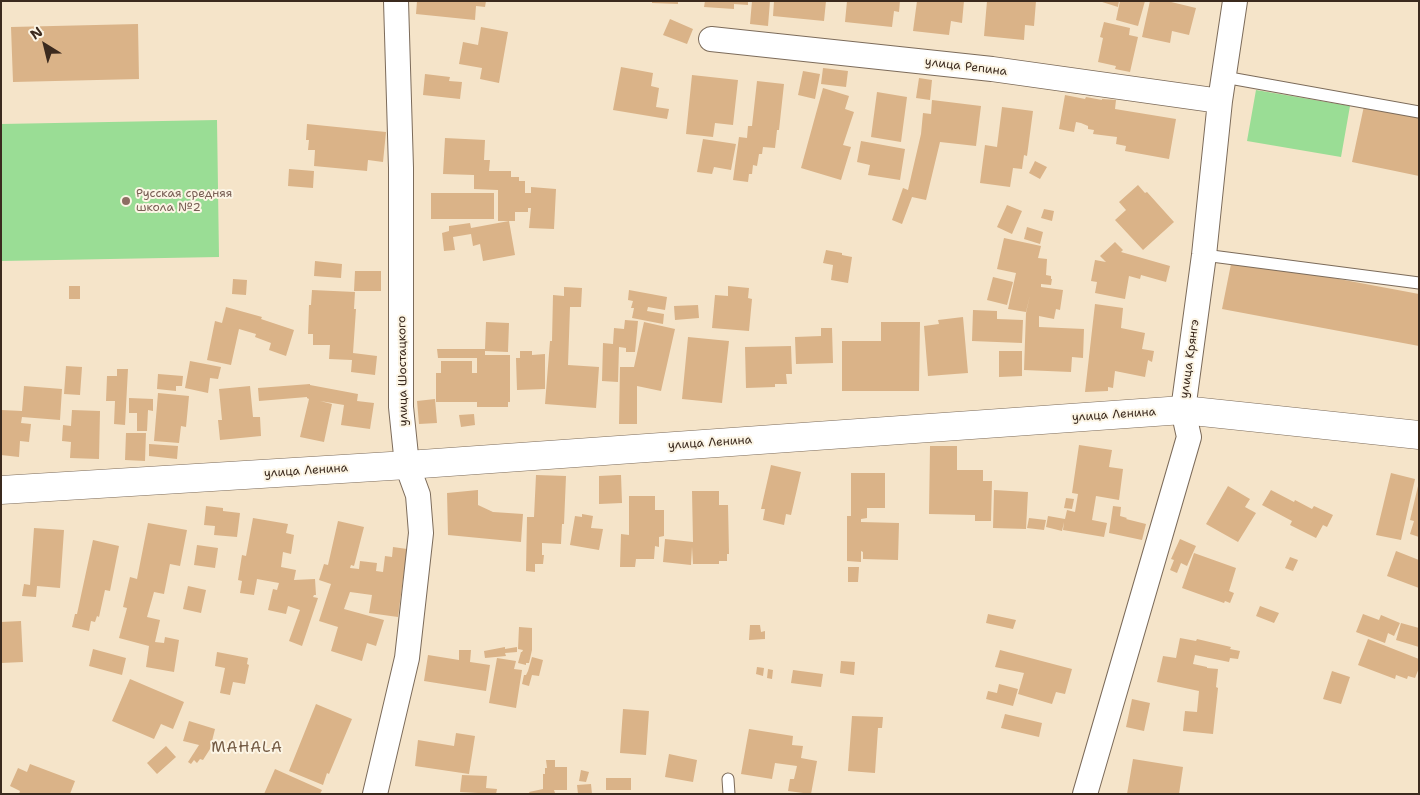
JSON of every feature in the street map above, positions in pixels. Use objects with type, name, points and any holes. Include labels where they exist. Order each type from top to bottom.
[{"type":"street","name":"улица Шостацкого","points":[[375,794],[407,658],[420,533],[418,495],[407,465],[401,407],[401,168],[396,1]]},
{"type":"street","name":"улица Крянгэ","points":[[1085,794],[1189,436],[1183,410],[1204,255],[1220,101],[1235,1]]},
{"type":"street","name":"улица Репина","points":[[712,39],[992,69],[1220,101]]},
{"type":"street","name":"улица Ленина","points":[[1,490],[407,465],[1183,410],[1419,435]]},
{"type":"lane","points":[[1224,77],[1419,112]]},
{"type":"lane","points":[[1204,255],[1419,283]]},
{"type":"lane","points":[[728,779],[728,794]]},
{"type":"green space","points":[[1256,90],[1350,106],[1341,157],[1247,141]]},
{"type":"green space","points":[[217,120],[219,257],[1,261],[1,124]]},
{"type":"building","points":[[417,1],[486,1],[485,7],[476,6],[475,20],[416,14]]},
{"type":"building","points":[[652,1],[678,1],[678,4],[652,3]]},
{"type":"building","points":[[705,1],[748,1],[748,5],[734,4],[734,9],[704,7]]},
{"type":"building","points":[[752,1],[770,1],[768,26],[750,24]]},
{"type":"building","points":[[774,1],[826,1],[824,21],[773,16]]},
{"type":"building","points":[[847,1],[900,1],[899,12],[894,11],[892,27],[845,22]]},
{"type":"building","points":[[917,1],[964,1],[962,23],[951,21],[949,35],[913,31]]},
{"type":"building","points":[[987,1],[1036,1],[1034,26],[1025,25],[1024,40],[984,36]]},
{"type":"building","points":[[1099,1],[1119,1],[1118,7]]},
{"type":"building","points":[[1120,1],[1145,1],[1138,26],[1116,20]]},
{"type":"building","points":[[1150,1],[1167,1],[1196,8],[1189,35],[1172,31],[1170,43],[1142,37]]},
{"type":"building","points":[[670,19],[693,29],[687,44],[663,35]]},
{"type":"building","points":[[1104,22],[1130,28],[1129,35],[1138,37],[1130,72],[1115,69],[1116,66],[1098,62],[1103,38],[1100,37]]},
{"type":"building","points":[[138,24],[139,79],[13,82],[11,27]]},
{"type":"building","points":[[481,27],[508,32],[499,83],[480,79],[482,68],[459,64],[463,42],[478,45]]},
{"type":"building","points":[[621,67],[653,73],[651,86],[659,88],[656,107],[669,109],[667,119],[613,110]]},
{"type":"building","points":[[823,68],[848,71],[846,87],[821,84]]},
{"type":"building","points":[[803,71],[820,74],[815,99],[798,95]]},
{"type":"building","points":[[425,74],[450,77],[449,81],[462,82],[460,99],[423,95]]},
{"type":"building","points":[[692,75],[738,80],[733,125],[715,123],[713,137],[686,134]]},
{"type":"building","points":[[919,78],[932,80],[930,100],[916,98]]},
{"type":"building","points":[[757,81],[784,84],[775,148],[763,147],[762,154],[759,154],[757,166],[753,165],[752,174],[749,174],[748,182],[733,180],[739,137],[747,138],[748,126],[752,126]]},
{"type":"building","points":[[823,88],[849,96],[845,109],[854,112],[843,145],[851,147],[841,180],[801,168]]},
{"type":"building","points":[[877,92],[907,97],[901,142],[871,137]]},
{"type":"building","points":[[1065,95],[1085,99],[1086,97],[1116,100],[1115,109],[1176,119],[1169,159],[1125,151],[1126,146],[1116,144],[1117,137],[1093,134],[1094,130],[1088,129],[1088,126],[1081,123],[1076,122],[1074,132],[1059,129]]},
{"type":"building","points":[[932,100],[981,106],[976,146],[940,142],[926,200],[912,197],[902,224],[892,220],[903,188],[908,190],[921,134],[923,113],[931,114]]},
{"type":"building","points":[[1364,106],[1419,118],[1419,176],[1352,162]]},
{"type":"building","points":[[1002,107],[1033,111],[1027,156],[1024,155],[1022,169],[1013,168],[1010,187],[980,183],[985,145],[997,147]]},
{"type":"building","points":[[307,124],[386,132],[383,162],[368,160],[367,171],[314,166],[315,150],[308,150],[309,140],[306,140]]},
{"type":"building","points":[[445,138],[485,140],[484,160],[490,160],[489,171],[511,171],[511,177],[519,177],[519,181],[525,181],[525,193],[531,193],[531,187],[556,189],[554,229],[529,228],[531,208],[528,208],[528,212],[515,212],[515,221],[498,221],[498,190],[474,189],[474,175],[443,174]]},
{"type":"building","points":[[703,139],[736,144],[731,170],[714,167],[712,174],[697,172]]},
{"type":"building","points":[[861,141],[905,149],[900,180],[868,175],[870,165],[857,162]]},
{"type":"building","points":[[1035,161],[1047,167],[1040,179],[1029,173]]},
{"type":"building","points":[[289,169],[314,171],[313,188],[288,186]]},
{"type":"building","points":[[1138,185],[1145,193],[1147,192],[1174,222],[1143,250],[1115,220],[1126,210],[1119,202]]},
{"type":"building","points":[[431,193],[494,193],[494,219],[431,219]]},
{"type":"building","points":[[1007,205],[1022,211],[1012,234],[997,227]]},
{"type":"building","points":[[1044,209],[1054,211],[1052,221],[1041,218]]},
{"type":"building","points":[[509,221],[515,255],[483,261],[480,244],[473,246],[471,234],[453,237],[455,250],[444,251],[442,233],[449,231],[449,226],[470,223],[471,228]]},
{"type":"building","points":[[1027,227],[1043,232],[1040,244],[1024,239]]},
{"type":"building","points":[[1004,238],[1041,246],[1038,258],[1047,259],[1046,275],[1051,276],[1052,279],[1051,285],[1041,284],[1041,287],[1063,290],[1060,310],[1056,309],[1054,319],[1039,316],[1039,327],[1084,329],[1083,358],[1072,357],[1071,372],[1024,370],[1026,313],[1030,295],[1026,312],[1008,309],[1016,273],[997,269]]},
{"type":"building","points":[[1115,242],[1123,250],[1121,252],[1170,266],[1166,282],[1141,275],[1140,279],[1129,276],[1125,299],[1095,293],[1097,282],[1091,281],[1095,260],[1106,262],[1100,256]]},
{"type":"building","points":[[826,250],[852,257],[848,283],[831,280],[833,265],[823,263]]},
{"type":"building","points":[[1232,259],[1419,294],[1419,346],[1222,309]]},
{"type":"building","points":[[315,261],[342,264],[341,278],[314,276]]},
{"type":"building","points":[[355,271],[381,271],[381,291],[354,291]]},
{"type":"building","points":[[993,277],[1013,282],[1007,305],[987,300]]},
{"type":"building","points":[[233,279],[247,280],[246,295],[232,294]]},
{"type":"building","points":[[69,286],[80,286],[80,299],[69,299]]},
{"type":"building","points":[[728,286],[749,288],[748,298],[752,299],[749,331],[712,328],[715,295],[728,296]]},
{"type":"building","points":[[564,287],[582,288],[581,307],[570,307],[568,365],[599,367],[596,408],[545,404],[550,341],[552,341],[553,295],[564,296]]},
{"type":"building","points":[[312,290],[355,292],[354,309],[356,309],[353,353],[377,356],[375,375],[351,372],[352,360],[329,359],[330,345],[313,345],[313,334],[308,334],[309,305],[311,305]]},
{"type":"building","points":[[629,290],[667,297],[665,310],[648,307],[647,311],[664,314],[663,324],[632,318],[634,308],[631,308],[633,301],[628,300]]},
{"type":"building","points":[[1095,304],[1123,308],[1121,328],[1145,333],[1142,349],[1154,351],[1152,362],[1148,360],[1145,377],[1115,371],[1113,388],[1108,387],[1108,391],[1085,392]]},
{"type":"building","points":[[698,305],[699,318],[675,320],[674,306]]},
{"type":"building","points":[[226,307],[262,317],[261,319],[294,330],[286,356],[269,350],[271,343],[255,337],[256,334],[239,329],[231,365],[207,360],[215,321],[222,323]]},
{"type":"building","points":[[973,310],[997,311],[997,319],[1023,320],[1022,343],[972,341]]},
{"type":"building","points":[[963,317],[968,373],[928,376],[924,326],[939,324],[938,320]]},
{"type":"building","points":[[625,320],[638,321],[635,352],[626,352],[626,348],[619,347],[618,382],[602,381],[603,343],[613,344],[614,328],[624,329]]},
{"type":"building","points":[[486,322],[509,323],[508,352],[485,351],[485,355],[510,355],[510,402],[508,402],[508,407],[477,407],[477,402],[436,402],[436,373],[441,373],[441,361],[472,361],[472,373],[477,373],[477,358],[438,358],[437,349],[485,349]]},
{"type":"building","points":[[644,322],[675,329],[661,391],[637,386],[637,424],[619,424],[620,367],[634,367]]},
{"type":"building","points":[[881,322],[920,322],[919,391],[842,391],[842,341],[881,341]]},
{"type":"building","points":[[821,328],[832,328],[833,363],[796,364],[795,337],[821,336]]},
{"type":"building","points":[[688,337],[729,341],[722,403],[682,399]]},
{"type":"building","points":[[791,346],[792,374],[786,374],[787,384],[775,384],[775,387],[746,388],[745,347]]},
{"type":"building","points":[[520,351],[532,351],[532,355],[545,354],[545,389],[517,390],[516,358],[520,358]]},
{"type":"building","points":[[999,351],[1022,351],[1022,376],[999,377]]},
{"type":"building","points":[[190,361],[221,367],[218,379],[210,378],[208,393],[185,388]]},
{"type":"building","points":[[66,366],[82,367],[80,395],[64,394]]},
{"type":"building","points":[[117,369],[128,369],[125,425],[114,424],[115,401],[106,401],[107,376],[117,376]]},
{"type":"building","points":[[158,374],[183,376],[182,386],[176,386],[176,391],[157,389]]},
{"type":"building","points":[[310,384],[358,394],[357,401],[374,403],[370,429],[341,425],[344,405],[320,401],[332,404],[324,442],[300,437],[309,399],[307,397],[259,401],[258,388]]},
{"type":"building","points":[[24,386],[62,389],[60,420],[22,417],[21,423],[31,424],[29,442],[20,441],[19,457],[1,455],[1,410],[22,411]]},
{"type":"building","points":[[250,386],[253,417],[260,417],[261,436],[220,440],[218,420],[222,420],[219,389]]},
{"type":"building","points":[[158,393],[189,396],[186,427],[181,426],[179,443],[154,441]]},
{"type":"building","points":[[129,398],[153,399],[153,411],[148,410],[147,431],[137,431],[137,413],[129,413]]},
{"type":"building","points":[[435,399],[437,423],[419,424],[417,401]]},
{"type":"building","points":[[72,410],[100,411],[99,459],[70,458],[71,442],[62,441],[63,425],[71,426]]},
{"type":"building","points":[[474,414],[475,425],[461,427],[459,415]]},
{"type":"building","points":[[126,433],[146,433],[145,461],[125,460]]},
{"type":"building","points":[[149,444],[178,446],[177,459],[149,456]]},
{"type":"building","points":[[1079,445],[1112,450],[1109,467],[1123,469],[1119,500],[1096,496],[1092,520],[1107,523],[1104,537],[1063,530],[1064,522],[1062,531],[1046,527],[1048,516],[1065,519],[1067,510],[1075,512],[1078,494],[1072,493]]},
{"type":"building","points":[[930,446],[957,446],[957,470],[983,470],[983,481],[992,481],[991,521],[975,521],[975,515],[929,514]]},
{"type":"building","points":[[771,465],[801,472],[791,515],[786,514],[784,525],[763,520],[765,509],[761,509]]},
{"type":"building","points":[[851,473],[885,473],[885,508],[867,508],[867,518],[861,519],[861,522],[899,523],[898,560],[863,559],[863,552],[861,551],[861,562],[847,561],[847,516],[851,516]]},
{"type":"building","points":[[1391,473],[1415,479],[1401,540],[1376,535]]},
{"type":"building","points":[[536,475],[566,476],[564,524],[562,524],[561,544],[542,543],[543,564],[535,564],[535,572],[526,571],[527,517],[534,517]]},
{"type":"building","points":[[621,475],[622,503],[599,504],[599,476]]},
{"type":"building","points":[[1228,486],[1250,499],[1245,507],[1256,513],[1238,542],[1206,524]]},
{"type":"building","points":[[1418,486],[1419,537],[1410,534],[1414,521],[1410,520]]},
{"type":"building","points":[[478,490],[478,505],[493,512],[523,514],[521,542],[448,535],[447,493]]},
{"type":"building","points":[[994,490],[1028,492],[1026,529],[993,528]]},
{"type":"building","points":[[1271,490],[1294,502],[1295,500],[1312,509],[1314,506],[1333,515],[1327,527],[1323,525],[1316,538],[1290,525],[1292,521],[1262,505]]},
{"type":"building","points":[[692,491],[719,491],[719,505],[728,505],[729,554],[727,554],[727,561],[719,561],[719,564],[693,564],[692,547],[691,565],[663,562],[665,539],[693,542]]},
{"type":"building","points":[[629,496],[655,496],[655,510],[664,510],[664,536],[659,537],[659,547],[655,546],[654,559],[636,559],[635,567],[620,567],[621,534],[629,535]]},
{"type":"building","points":[[1066,498],[1074,499],[1072,509],[1064,508]]},
{"type":"building","points":[[206,506],[240,513],[237,537],[214,535],[215,526],[204,525]]},
{"type":"building","points":[[1113,506],[1121,507],[1120,516],[1146,524],[1142,540],[1109,533]]},
{"type":"building","points":[[582,514],[593,516],[591,528],[603,529],[599,550],[570,545],[575,516],[582,517]]},
{"type":"building","points":[[253,518],[288,524],[286,533],[294,535],[291,554],[283,552],[281,567],[296,570],[294,580],[315,579],[316,595],[313,597],[318,598],[302,646],[289,641],[300,610],[288,606],[286,614],[268,610],[273,589],[277,590],[279,583],[257,579],[254,595],[240,593],[242,581],[238,580],[242,555],[246,556]]},
{"type":"building","points":[[1029,518],[1046,520],[1044,530],[1027,528]]},
{"type":"building","points":[[338,521],[364,527],[354,566],[351,565],[350,568],[359,569],[360,561],[377,563],[376,571],[383,572],[385,556],[392,557],[393,547],[407,549],[398,617],[369,613],[372,595],[350,592],[344,609],[384,620],[376,646],[367,643],[362,661],[331,651],[338,627],[319,621],[331,584],[319,580],[324,564],[328,565]]},
{"type":"building","points":[[148,523],[187,530],[180,566],[170,564],[164,594],[154,592],[147,617],[160,620],[155,642],[164,643],[165,637],[179,640],[174,672],[146,667],[149,646],[119,638],[127,608],[123,607],[130,577],[137,579]]},
{"type":"building","points":[[34,528],[64,530],[60,588],[37,586],[36,597],[22,596],[24,584],[30,585]]},
{"type":"building","points":[[1180,539],[1196,546],[1187,566],[1181,563],[1177,573],[1170,570],[1174,560],[1171,559]]},
{"type":"building","points":[[93,540],[119,546],[110,591],[105,590],[99,617],[97,616],[95,622],[91,621],[89,631],[72,627],[75,614],[77,614]]},
{"type":"building","points":[[197,545],[218,548],[215,568],[194,565]]},
{"type":"building","points":[[1396,551],[1419,560],[1419,588],[1387,576]]},
{"type":"building","points":[[1194,553],[1236,568],[1229,591],[1234,593],[1230,603],[1225,601],[1224,603],[1182,588]]},
{"type":"building","points":[[1290,557],[1298,560],[1293,571],[1285,568]]},
{"type":"building","points":[[848,567],[859,567],[858,582],[848,582]]},
{"type":"building","points":[[188,586],[206,590],[201,613],[183,609]]},
{"type":"building","points":[[1260,606],[1279,613],[1274,623],[1256,616]]},
{"type":"building","points":[[988,614],[1016,620],[1013,629],[986,623]]},
{"type":"building","points":[[1363,614],[1379,620],[1381,615],[1400,623],[1394,636],[1388,633],[1385,643],[1356,632]]},
{"type":"building","points":[[21,621],[23,662],[1,663],[1,622]]},
{"type":"building","points":[[1401,623],[1419,628],[1419,647],[1396,640]]},
{"type":"building","points":[[750,625],[760,625],[761,632],[765,631],[765,639],[749,640]]},
{"type":"building","points":[[519,627],[532,628],[532,650],[529,663],[526,663],[526,665],[518,663],[523,650],[518,649]]},
{"type":"building","points":[[1180,638],[1196,641],[1197,639],[1240,651],[1238,659],[1230,658],[1229,662],[1195,655],[1193,664],[1218,669],[1213,734],[1183,731],[1185,711],[1197,712],[1199,691],[1157,682],[1163,656],[1176,658]]},
{"type":"building","points":[[1368,639],[1419,659],[1419,668],[1415,678],[1408,676],[1407,679],[1396,675],[1395,679],[1358,665]]},
{"type":"building","points":[[505,647],[505,649],[517,647],[517,652],[505,653],[506,656],[485,658],[484,651]]},
{"type":"building","points":[[93,649],[126,658],[122,675],[89,666]]},
{"type":"building","points":[[459,650],[471,650],[470,662],[490,665],[486,691],[424,681],[428,655],[459,660]]},
{"type":"building","points":[[1000,650],[1072,669],[1065,694],[1056,692],[1052,704],[1018,694],[1024,673],[995,667]]},
{"type":"building","points":[[217,652],[248,658],[247,664],[249,665],[245,684],[233,682],[230,695],[220,693],[225,668],[215,666]]},
{"type":"building","points":[[532,657],[543,660],[539,676],[532,675],[529,686],[522,684]]},
{"type":"building","points":[[497,658],[516,661],[514,669],[522,670],[516,708],[489,703]]},
{"type":"building","points":[[841,661],[855,662],[854,675],[840,673]]},
{"type":"building","points":[[757,667],[764,668],[763,676],[756,674]]},
{"type":"building","points":[[768,669],[773,670],[772,679],[767,678]]},
{"type":"building","points":[[793,670],[823,674],[821,687],[791,683]]},
{"type":"building","points":[[1332,671],[1350,677],[1341,704],[1323,699]]},
{"type":"building","points":[[130,679],[184,702],[173,729],[161,724],[154,739],[112,721]]},
{"type":"building","points":[[999,684],[1018,689],[1013,706],[986,699],[988,691],[997,693]]},
{"type":"building","points":[[1132,699],[1150,703],[1144,731],[1126,727]]},
{"type":"building","points":[[316,704],[352,719],[323,785],[289,771]]},
{"type":"building","points":[[623,709],[649,711],[646,755],[620,753]]},
{"type":"building","points":[[1005,714],[1042,723],[1039,737],[1001,728]]},
{"type":"building","points":[[852,716],[883,717],[882,728],[878,728],[875,773],[848,771]]},
{"type":"building","points":[[189,721],[215,729],[210,749],[203,760],[200,759],[197,763],[194,760],[191,764],[188,762],[199,745],[183,741]]},
{"type":"building","points":[[749,729],[793,736],[792,745],[803,746],[801,758],[817,761],[811,794],[788,791],[790,779],[794,779],[797,766],[775,763],[772,779],[741,774]]},
{"type":"building","points":[[456,733],[475,736],[469,774],[415,766],[418,740],[454,746]]},
{"type":"building","points":[[166,746],[176,757],[157,774],[147,763]]},
{"type":"building","points":[[669,754],[697,760],[693,782],[665,777]]},
{"type":"building","points":[[1133,759],[1183,767],[1179,794],[1127,794]]},
{"type":"building","points":[[546,760],[555,760],[555,767],[567,767],[567,790],[554,790],[555,793],[550,794],[530,794],[529,792],[543,789],[543,774],[545,774],[545,768],[547,768]]},
{"type":"building","points":[[30,764],[75,781],[70,794],[19,794],[20,791],[10,786],[18,768],[27,772]]},
{"type":"building","points":[[275,769],[322,790],[320,794],[264,794]]},
{"type":"building","points":[[581,770],[589,772],[586,782],[579,781]]},
{"type":"building","points":[[462,775],[487,776],[486,788],[497,789],[496,794],[460,792]]},
{"type":"building","points":[[606,778],[631,778],[631,790],[606,790]]},
{"type":"building","points":[[591,784],[592,794],[578,794],[577,785]]},
{"type":"place","name":"Русская средняя школа №2","points":[[126,201]]},
{"type":"district","name":"MAHALA","points":[[247,748]]}]
